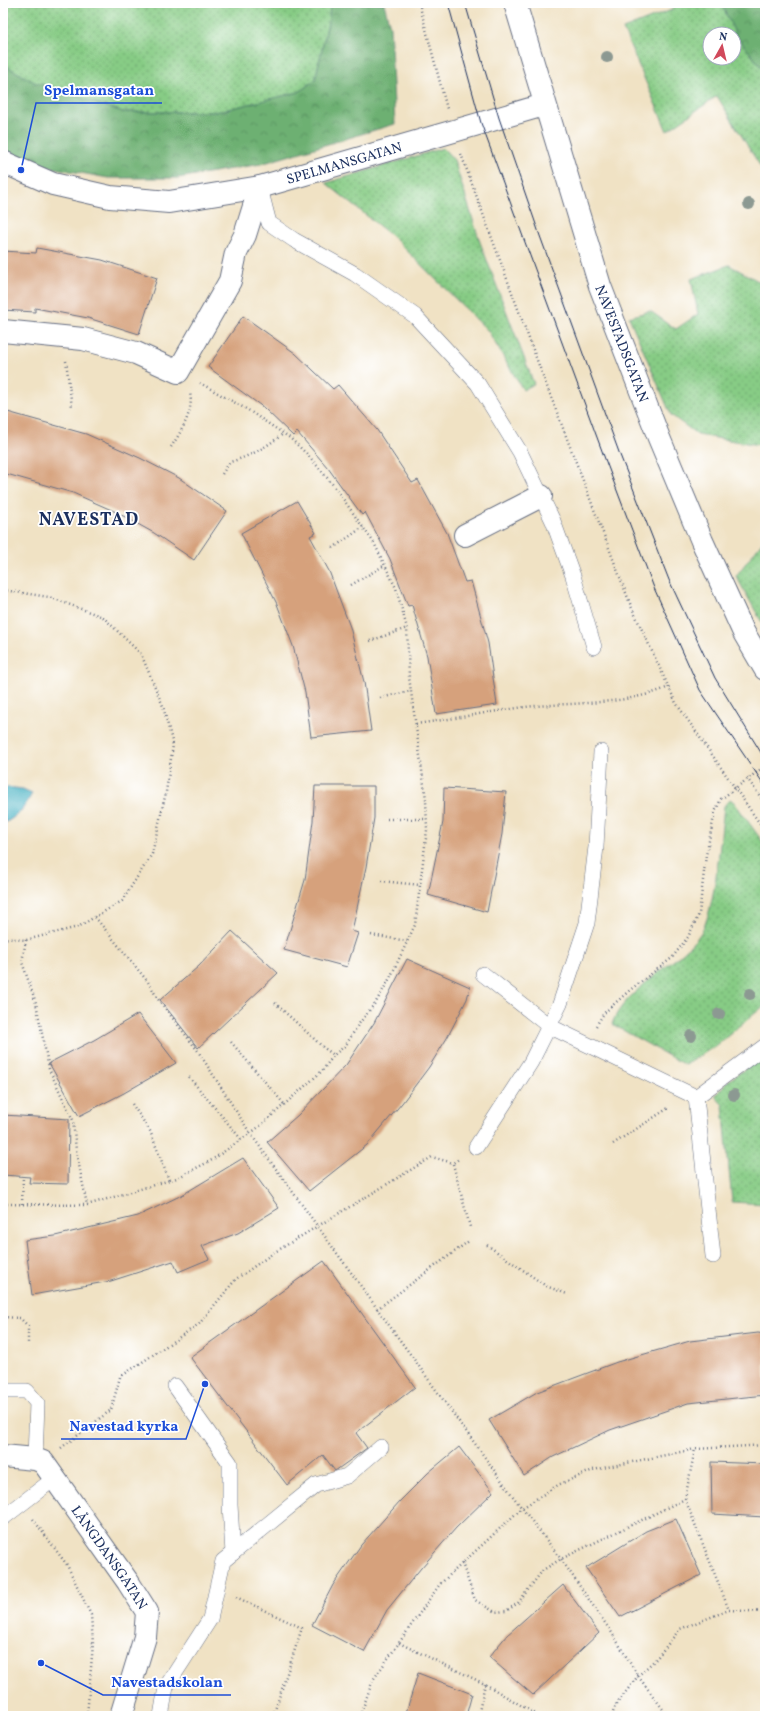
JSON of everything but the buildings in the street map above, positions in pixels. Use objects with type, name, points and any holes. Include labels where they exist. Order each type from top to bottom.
[{"type":"street","name":"NAVESTADSGATAN","points":[[515,3],[544,105],[600,286],[659,438],[702,541],[744,634],[765,669]]},
{"type":"street","name":"SPELMANSGATAN","points":[[3,162],[53,184],[110,197],[169,202],[260,187],[544,105]]},
{"type":"street","points":[[3,331],[83,339],[136,353],[178,372],[230,281],[236,253],[245,235],[260,187]]},
{"type":"street","points":[[465,534],[541,496]]},
{"type":"street","points":[[3,1456],[44,1466]]},
{"type":"street","name":"LÅNGDANSGATAN","points":[[44,1466],[128,1582],[146,1612],[145,1637],[121,1716]]},
{"type":"lane","points":[[260,187],[269,223],[294,240],[355,274],[415,316],[478,384],[520,452],[553,521],[573,576],[594,647]]},
{"type":"lane","points":[[476,1147],[531,1062],[560,1004],[587,923],[596,847],[601,752]]},
{"type":"lane","points":[[483,974],[549,1026],[696,1097]]},
{"type":"lane","points":[[696,1097],[765,1046]]},
{"type":"lane","points":[[696,1097],[713,1256]]},
{"type":"lane","points":[[175,1386],[230,1463],[230,1505],[233,1553]]},
{"type":"lane","points":[[3,1391],[27,1391],[37,1403],[44,1466],[22,1505],[3,1518]]},
{"type":"lane","points":[[161,1716],[166,1687],[210,1619],[223,1561],[316,1485],[347,1476],[381,1448]]},
{"type":"path","points":[[419,3],[453,131],[535,355],[631,606],[676,703],[765,831]]},
{"type":"path","points":[[63,337],[72,407]]},
{"type":"path","points":[[3,1204],[87,1204],[177,1178],[212,1160],[250,1133],[284,1104],[322,1071],[334,1055],[346,1045],[376,1002],[390,978],[415,925],[427,830],[426,798],[411,691],[407,628],[396,588],[374,543],[308,454],[283,434],[248,410],[178,372]]},
{"type":"path","points":[[171,446],[185,426],[192,399],[188,387],[178,372]]},
{"type":"path","points":[[222,474],[230,462],[245,458],[283,434]]},
{"type":"path","points":[[333,548],[363,527]]},
{"type":"path","points":[[351,585],[385,565]]},
{"type":"path","points":[[3,590],[49,597],[103,617],[141,654],[163,706],[173,745],[166,792],[152,854],[122,901],[78,927],[26,940],[3,938]]},
{"type":"path","points":[[370,642],[407,628]]},
{"type":"path","points":[[416,724],[525,707],[619,701],[652,694],[669,687]]},
{"type":"path","points":[[380,698],[411,691]]},
{"type":"path","points":[[586,1044],[604,1013],[672,958],[688,937],[699,914],[706,855],[715,812],[721,799],[747,778],[765,766]]},
{"type":"path","points":[[747,778],[764,802]]},
{"type":"path","points":[[387,819],[427,819]]},
{"type":"path","points":[[381,881],[420,885]]},
{"type":"path","points":[[95,917],[148,982],[158,999],[198,1052],[250,1133],[515,1499],[561,1559],[612,1633],[638,1676],[668,1716]]},
{"type":"path","points":[[371,935],[407,941]]},
{"type":"path","points":[[26,940],[22,962],[36,1003],[49,1069],[74,1120],[76,1150],[87,1204]]},
{"type":"path","points":[[275,1003],[324,1048],[334,1055]]},
{"type":"path","points":[[231,1042],[284,1104]]},
{"type":"path","points":[[189,1078],[241,1139]]},
{"type":"path","points":[[613,1144],[664,1110],[696,1097]]},
{"type":"path","points":[[132,1104],[150,1131],[169,1180]]},
{"type":"path","points":[[453,1163],[476,1147]]},
{"type":"path","points":[[44,1466],[111,1410],[120,1377],[199,1324],[236,1279],[275,1252],[432,1157],[453,1163]]},
{"type":"path","points":[[453,1163],[470,1227]]},
{"type":"path","points":[[22,1204],[23,1177]]},
{"type":"path","points":[[377,1309],[469,1241]]},
{"type":"path","points":[[487,1245],[546,1286],[567,1294]]},
{"type":"path","points":[[3,1317],[20,1318],[28,1326],[28,1345]]},
{"type":"path","points":[[360,1716],[373,1680],[440,1584],[522,1508],[558,1485],[593,1470],[695,1449],[765,1445]]},
{"type":"path","points":[[695,1449],[684,1499],[729,1610]]},
{"type":"path","points":[[462,1563],[475,1600],[495,1612],[506,1611],[518,1603],[543,1570],[561,1559],[684,1499]]},
{"type":"path","points":[[22,1505],[67,1565],[91,1615],[93,1644],[88,1716]]},
{"type":"path","points":[[217,1588],[302,1628],[273,1716]]},
{"type":"path","points":[[612,1716],[615,1706],[638,1676],[656,1659],[680,1629],[729,1610],[765,1612]]},
{"type":"path","points":[[399,1643],[486,1684],[539,1716]]},
{"type":"path","points":[[478,1716],[486,1684]]},
{"type":"green space","points":[[3,3],[330,3],[329,18],[315,80],[299,92],[216,112],[123,112],[34,82],[4,65]]},
{"type":"green space","points":[[330,3],[384,3],[390,27],[395,124],[261,164],[178,178],[108,178],[32,164],[3,149],[3,61],[4,65],[34,82],[123,112],[216,112],[299,92],[315,80],[329,18]]},
{"type":"green space","points":[[672,3],[721,3],[732,26],[702,26],[702,66],[742,66],[742,43],[765,72],[765,174],[717,96],[667,131],[623,29],[674,9]]},
{"type":"green space","points":[[721,3],[765,3],[765,72],[742,43],[742,26],[732,26]]},
{"type":"green space","points":[[443,148],[454,160],[480,242],[534,384],[523,390],[488,331],[393,237],[326,183]]},
{"type":"green space","points":[[729,265],[762,283],[765,281],[765,450],[759,445],[698,435],[671,415],[629,317],[650,311],[676,329],[698,314],[691,279]]},
{"type":"green space","points":[[765,538],[765,628],[736,576]]},
{"type":"green space","points":[[730,799],[734,802],[765,845],[765,1005],[717,1045],[685,1065],[612,1024],[618,1011],[628,1000],[690,946],[700,934],[710,909],[719,853],[724,806]]},
{"type":"green space","points":[[765,1055],[765,1204],[732,1202],[723,1105],[715,1096],[728,1081]]},
{"type":"water","points":[[3,788],[23,789],[32,793],[27,803],[20,811],[13,818],[3,824]]},
{"type":"tram line","points":[[448,3],[481,123],[654,588],[700,690],[765,786]]},
{"type":"tram line","points":[[465,3],[499,118],[540,236],[620,455],[669,580],[715,678],[765,759]]},
{"type":"place","name":"Spelmansgatan","points":[[21,170]]},
{"type":"place","name":"Navestad kyrka","points":[[205,1384]]},
{"type":"place","name":"Navestadskolan","points":[[41,1663]]},
{"type":"district","name":"NAVESTAD","points":[[89,519]]}]
